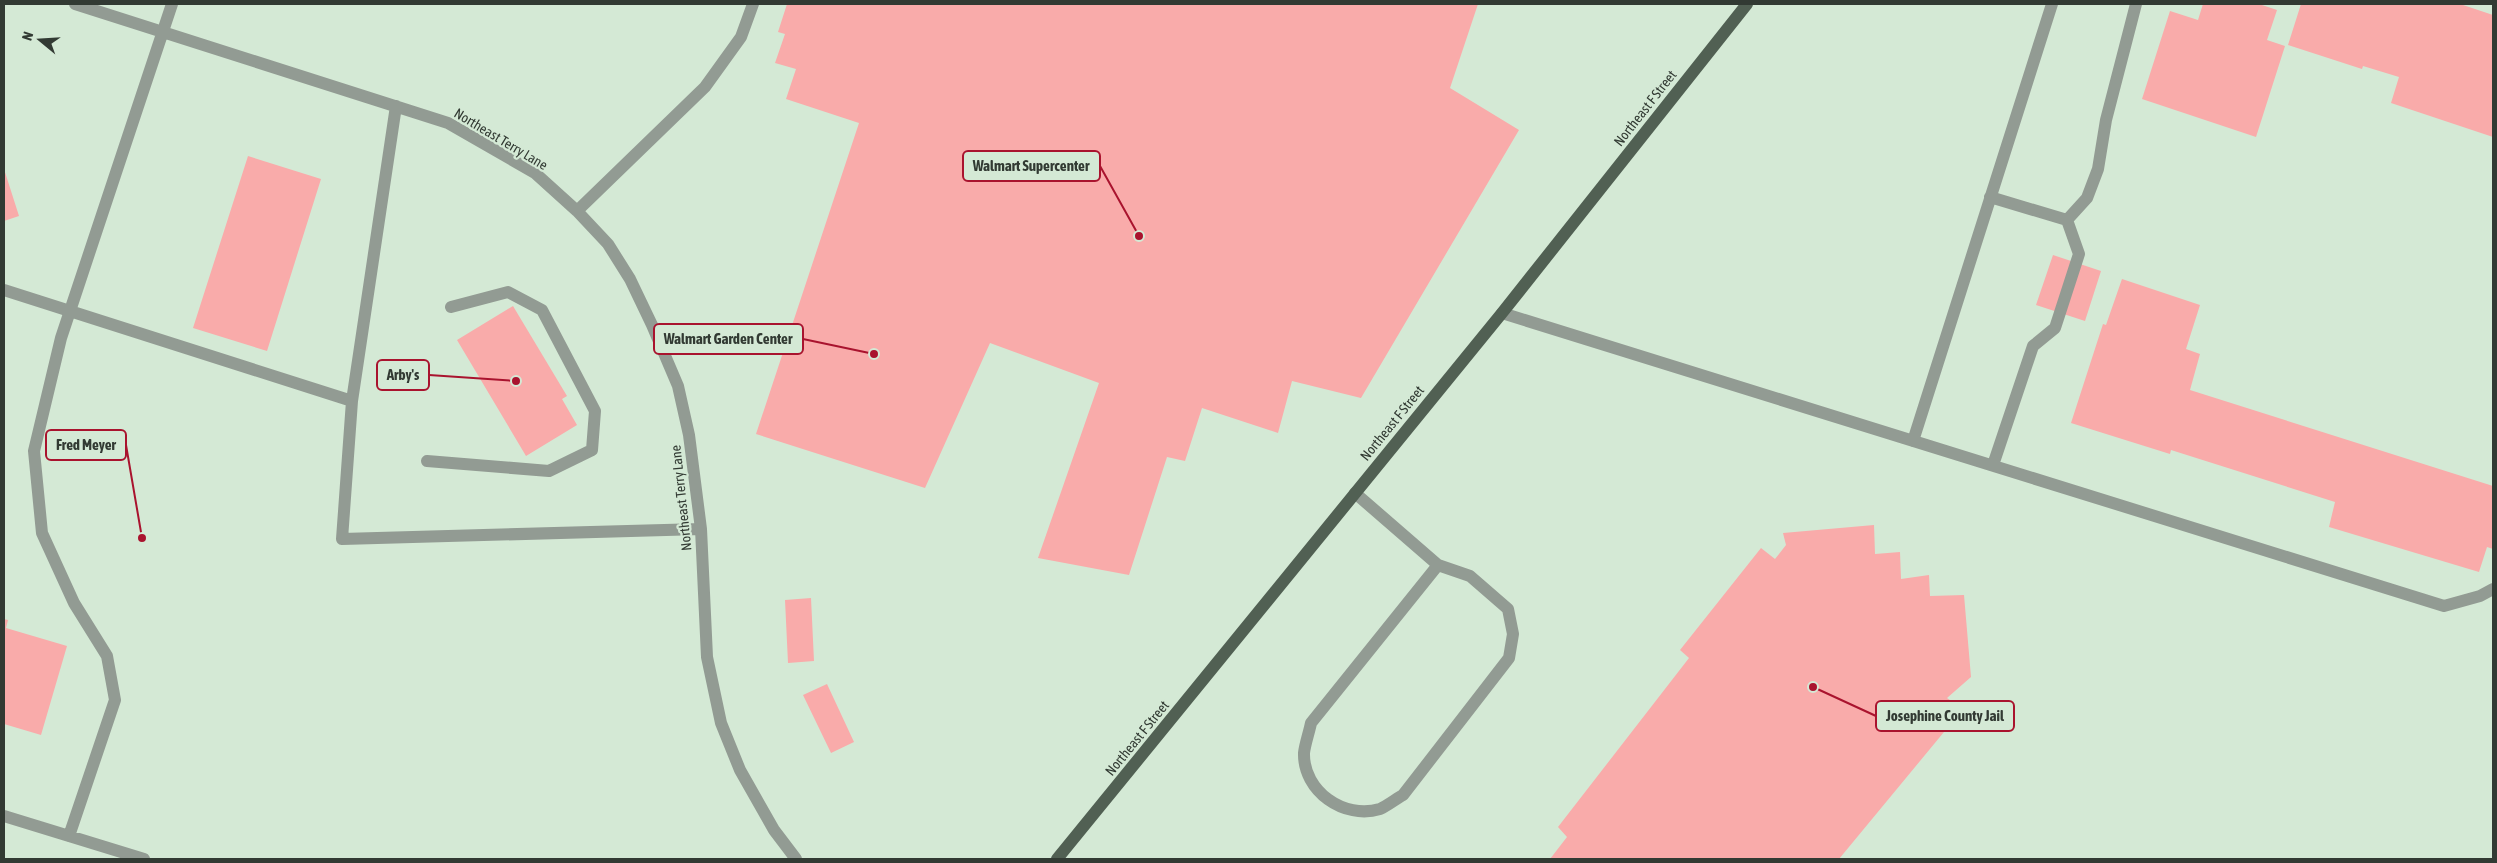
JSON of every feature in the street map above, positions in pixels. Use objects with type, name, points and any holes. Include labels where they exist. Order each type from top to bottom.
[{"type":"main road","name":"Northeast F Street","points":[[1057,859],[1502,313],[1747,4]]},
{"type":"street","name":"Northeast Terry Lane","points":[[75,4],[448,123],[535,173],[577,211],[608,244],[630,278],[678,386],[689,435],[701,529],[707,658],[721,723],[745,778],[774,830],[796,859]]},
{"type":"street","points":[[69,836],[115,700],[107,656],[74,603],[42,533],[34,451],[61,338],[172,4]]},
{"type":"street","points":[[577,211],[705,87],[741,37],[753,4]]},
{"type":"street","points":[[1913,441],[2052,4]]},
{"type":"street","points":[[2067,220],[2087,198],[2098,169],[2106,120],[2135,4]]},
{"type":"street","points":[[396,106],[352,401],[342,539],[701,529]]},
{"type":"street","points":[[1990,197],[2067,220]]},
{"type":"street","points":[[1993,465],[2033,346],[2055,328],[2079,254],[2067,220]]},
{"type":"street","points":[[4,290],[352,401]]},
{"type":"street","points":[[427,461],[550,471],[592,450],[595,411],[542,310],[508,292],[451,308]]},
{"type":"street","points":[[1502,313],[2444,606],[2480,596],[2493,589]]},
{"type":"street","points":[[1355,492],[1438,565],[1470,576],[1508,609],[1513,634],[1509,658],[1403,794],[1380,809],[1352,811],[1333,804],[1317,790],[1308,773],[1304,754],[1311,723],[1438,565]]},
{"type":"street","points":[[4,816],[144,859]]},
{"type":"building","points":[[787,4],[1478,4],[1450,88],[1519,130],[1361,398],[1292,381],[1278,433],[1202,408],[1185,461],[1167,457],[1129,575],[1038,558],[1099,383],[990,343],[925,488],[756,434],[859,123],[786,99],[796,69],[775,63],[785,34],[778,32]]},
{"type":"building","points":[[2203,4],[2259,4],[2277,10],[2267,40],[2285,46],[2256,137],[2142,99],[2170,11],[2198,20]]},
{"type":"building","points":[[2301,4],[2460,4],[2493,15],[2493,137],[2391,103],[2399,77],[2363,66],[2362,69],[2288,45]]},
{"type":"building","points":[[248,156],[321,179],[267,351],[193,328]]},
{"type":"building","points":[[4,169],[19,216],[4,221]]},
{"type":"building","points":[[2053,255],[2101,271],[2085,321],[2036,305]]},
{"type":"building","points":[[2122,279],[2200,305],[2186,349],[2200,354],[2190,390],[2493,486],[2493,549],[2487,547],[2479,572],[2329,527],[2335,502],[2171,450],[2170,454],[2071,423],[2103,324],[2106,325]]},
{"type":"building","points":[[513,306],[567,396],[562,399],[577,425],[526,456],[457,340]]},
{"type":"building","points":[[1874,525],[1875,554],[1900,552],[1901,579],[1929,575],[1930,596],[1964,595],[1971,677],[1947,698],[1963,709],[1839,859],[1550,859],[1567,837],[1558,827],[1689,658],[1680,650],[1761,548],[1775,559],[1786,545],[1783,533]]},
{"type":"building","points":[[811,598],[814,661],[788,663],[785,600]]},
{"type":"building","points":[[4,619],[8,620],[6,628],[67,646],[41,735],[4,724]]},
{"type":"building","points":[[827,684],[854,742],[831,753],[803,695]]},
{"type":"place","name":"Walmart Supercenter","points":[[1139,236]]},
{"type":"place","name":"Walmart Garden Center","points":[[874,354]]},
{"type":"place","name":"Arby's","points":[[516,381]]},
{"type":"place","name":"Fred Meyer","points":[[142,538]]},
{"type":"place","name":"Josephine County Jail","points":[[1813,687]]}]
